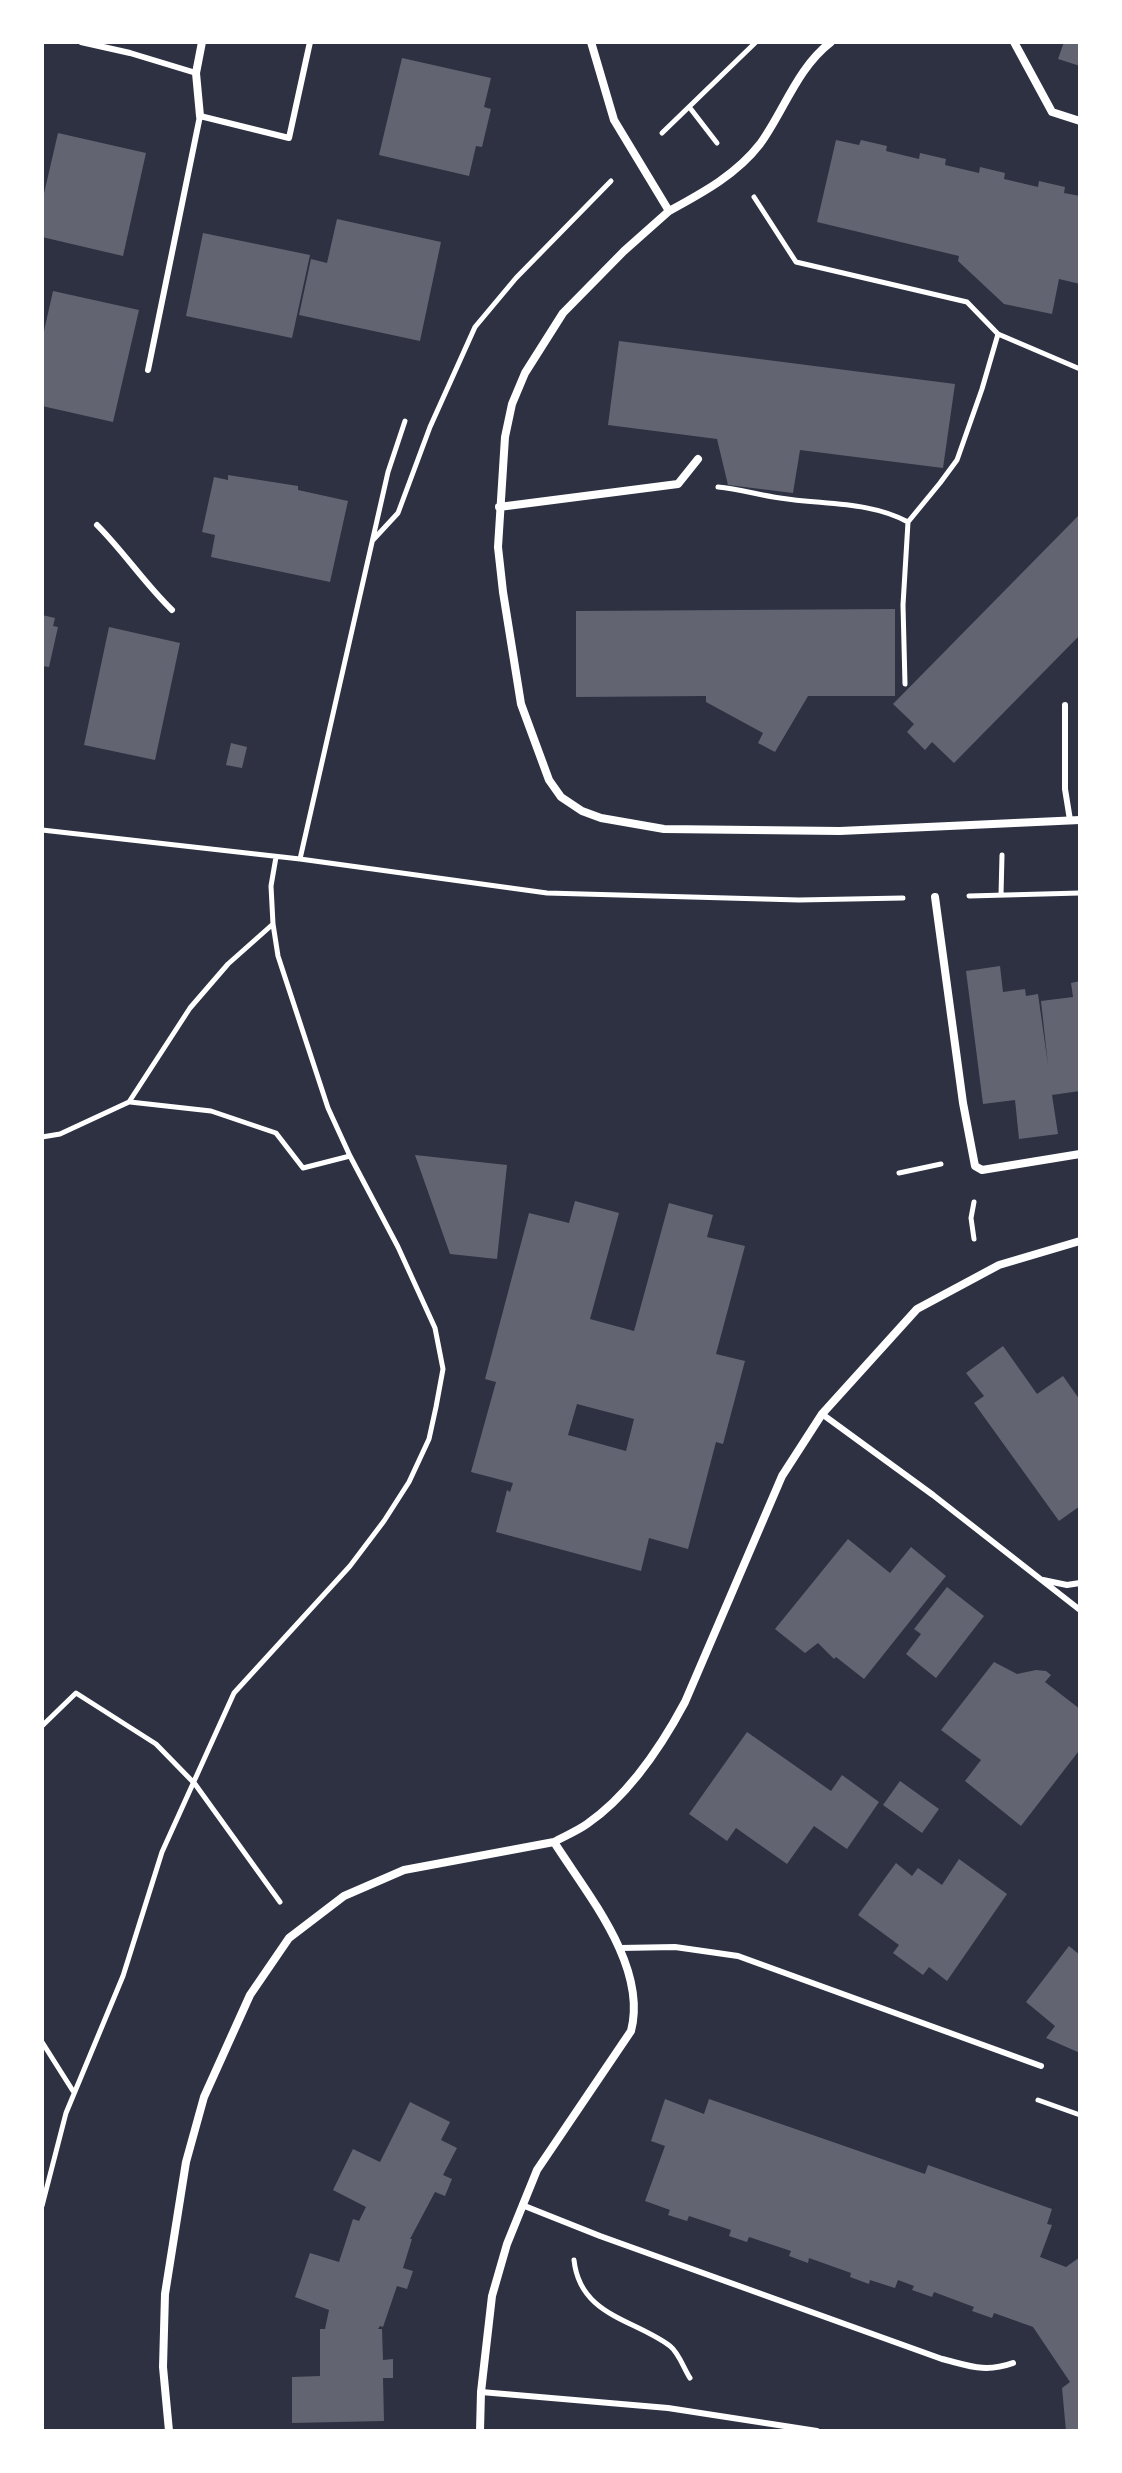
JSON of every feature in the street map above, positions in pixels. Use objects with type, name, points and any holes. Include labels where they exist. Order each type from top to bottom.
[{"type":"street","points":[[200,116],[196,73],[202,42]]},
{"type":"street","points":[[591,42],[614,120],[669,211]]},
{"type":"street","points":[[831,42],[821,50],[786,97],[761,143],[737,170],[669,211],[624,251],[563,313],[525,373],[512,404],[505,437],[498,547],[521,704],[549,780],[561,797],[582,811],[601,818],[664,829],[840,831],[1075,820]]},
{"type":"street","points":[[1014,42],[1052,112],[1080,121]]},
{"type":"street","points":[[499,507],[678,484],[698,459]]},
{"type":"street","points":[[935,897],[963,1103],[975,1166],[982,1170],[1080,1154]]},
{"type":"street","points":[[169,2431],[163,2367],[165,2294],[186,2162],[204,2097],[250,1995],[289,1938],[344,1896],[404,1870],[554,1842],[588,1824],[622,1792],[667,1737],[782,1476],[822,1414],[917,1309],[999,1265],[1080,1241]]},
{"type":"street","points":[[480,2431],[481,2392],[492,2296],[507,2244],[537,2170],[631,2031],[635,2015],[635,1997],[620,1948],[554,1842]]},
{"type":"lane","points":[[81,42],[196,73]]},
{"type":"lane","points":[[148,370],[200,116],[289,138],[310,42]]},
{"type":"lane","points":[[97,525],[172,610]]},
{"type":"lane","points":[[1065,705],[1065,789],[1075,820]]},
{"type":"lane","points":[[822,1414],[933,1495],[1080,1610]]},
{"type":"lane","points":[[1039,1579],[1067,1585],[1080,1583]]},
{"type":"lane","points":[[620,1948],[675,1947],[738,1956],[1041,2066]]},
{"type":"lane","points":[[522,2205],[942,2359],[980,2369],[996,2369],[1013,2363]]},
{"type":"lane","points":[[481,2392],[668,2408],[817,2431]]},
{"type":"path","points":[[372,541],[398,513],[430,427],[475,327],[516,278],[756,42]]},
{"type":"path","points":[[690,108],[737,170],[796,262],[967,302],[998,334],[1080,369]]},
{"type":"path","points":[[905,684],[903,605],[908,522],[957,460],[998,334]]},
{"type":"path","points":[[300,859],[388,472],[405,421]]},
{"type":"path","points":[[726,488],[782,499],[888,511],[908,522]]},
{"type":"path","points":[[42,830],[300,859],[547,893],[799,900],[1080,893]]},
{"type":"path","points":[[42,2206],[66,2113],[123,1976],[162,1852],[234,1693],[350,1566],[409,1482],[429,1439],[443,1369],[435,1328],[398,1247],[350,1156],[328,1108],[307,1049],[278,956],[271,886],[276,857]]},
{"type":"path","points":[[129,1102],[190,1008],[228,964],[273,924]]},
{"type":"path","points":[[42,1137],[60,1134],[129,1102],[211,1111],[276,1133],[303,1168],[350,1156]]},
{"type":"path","points":[[899,1173],[925,1168]]},
{"type":"path","points":[[971,1218],[976,1251]]},
{"type":"path","points":[[42,1726],[76,1693],[156,1744],[195,1784],[276,1898],[302,1927]]},
{"type":"path","points":[[42,2042],[74,2092]]},
{"type":"path","points":[[583,2229],[574,2263],[583,2289],[604,2311],[672,2347],[698,2394],[701,2413]]},
{"type":"building","points":[[1064,42],[1080,42],[1080,66],[1058,59]]},
{"type":"building","points":[[402,58],[491,78],[484,107],[491,109],[482,147],[476,146],[469,176],[379,155]]},
{"type":"building","points":[[58,133],[146,153],[123,256],[42,237],[42,202]]},
{"type":"building","points":[[836,140],[859,145],[861,140],[887,146],[886,151],[919,159],[920,153],[946,159],[945,165],[979,173],[980,167],[1005,173],[1004,179],[1038,187],[1039,181],[1065,187],[1064,193],[1080,196],[1080,284],[1059,279],[1052,314],[1004,304],[958,261],[959,256],[817,222]]},
{"type":"building","points":[[337,219],[441,242],[420,341],[299,315],[311,259],[327,263]]},
{"type":"building","points":[[203,233],[310,255],[292,338],[186,316]]},
{"type":"building","points":[[53,291],[139,310],[113,422],[42,406],[42,340]]},
{"type":"building","points":[[619,341],[955,384],[943,468],[800,450],[793,493],[728,485],[717,439],[608,425]]},
{"type":"building","points":[[228,475],[298,486],[298,490],[348,501],[330,582],[211,557],[215,535],[202,532],[214,477],[228,480]]},
{"type":"building","points":[[1080,514],[1080,635],[954,763],[932,742],[925,750],[907,732],[914,724],[893,704]]},
{"type":"building","points":[[895,609],[895,696],[808,696],[775,752],[758,743],[763,733],[706,702],[706,696],[576,697],[576,611]]},
{"type":"building","points":[[42,615],[55,618],[53,626],[58,627],[49,667],[42,666]]},
{"type":"building","points":[[109,627],[180,643],[155,760],[84,745]]},
{"type":"building","points":[[231,743],[247,747],[242,768],[226,765]]},
{"type":"building","points":[[1000,966],[1003,992],[1025,989],[1026,996],[1038,994],[1048,1065],[1041,1001],[1073,997],[1071,983],[1080,981],[1080,1091],[1052,1095],[1058,1134],[1019,1139],[1015,1100],[983,1104],[966,971]]},
{"type":"building","points":[[415,1155],[507,1165],[497,1259],[450,1254]]},
{"type":"building","points":[[575,1201],[619,1213],[590,1319],[634,1331],[669,1203],[713,1215],[707,1237],[745,1246],[716,1354],[745,1361],[723,1444],[716,1442],[688,1549],[649,1538],[641,1571],[496,1532],[507,1490],[510,1492],[513,1483],[471,1472],[496,1382],[485,1379],[529,1213],[569,1223]],"holes":[[[577,1404],[634,1419],[626,1451],[568,1435]]]},
{"type":"building","points":[[1003,1346],[1037,1394],[1063,1376],[1080,1400],[1080,1506],[1059,1521],[974,1403],[984,1396],[966,1373]]},
{"type":"building","points":[[848,1539],[890,1573],[911,1547],[946,1576],[864,1679],[836,1657],[834,1659],[818,1643],[805,1653],[775,1629]]},
{"type":"building","points":[[947,1587],[984,1616],[936,1678],[906,1654],[921,1634],[914,1629]]},
{"type":"building","points":[[994,1662],[1017,1674],[1046,1671],[1051,1675],[1045,1682],[1080,1709],[1080,1754],[1078,1752],[1021,1826],[965,1781],[981,1760],[941,1730]]},
{"type":"building","points":[[747,1732],[831,1791],[842,1775],[879,1802],[847,1849],[814,1826],[787,1864],[736,1828],[727,1841],[689,1814]]},
{"type":"building","points":[[900,1781],[939,1809],[922,1833],[883,1805]]},
{"type":"building","points":[[959,1859],[1007,1894],[947,1981],[929,1967],[923,1975],[893,1953],[899,1945],[858,1915],[896,1863],[912,1876],[918,1868],[942,1885]]},
{"type":"building","points":[[1069,1946],[1080,1955],[1080,2053],[1046,2038],[1055,2026],[1026,2002]]},
{"type":"building","points":[[665,2099],[704,2114],[709,2099],[925,2174],[928,2165],[1052,2209],[1047,2224],[1052,2225],[1040,2257],[1066,2267],[1080,2257],[1080,2431],[1066,2431],[1062,2388],[1070,2382],[1033,2327],[994,2313],[992,2318],[972,2311],[974,2307],[934,2292],[932,2297],[912,2290],[914,2286],[898,2280],[895,2288],[870,2280],[869,2284],[850,2277],[851,2273],[809,2258],[808,2263],[789,2256],[791,2251],[749,2237],[747,2242],[729,2236],[731,2230],[689,2216],[687,2221],[668,2215],[670,2210],[645,2201],[665,2146],[651,2141]]},
{"type":"building","points":[[410,2102],[450,2122],[441,2140],[457,2148],[443,2175],[452,2179],[445,2196],[435,2192],[410,2239],[403,2268],[413,2271],[407,2289],[397,2286],[383,2327],[378,2329],[382,2329],[383,2360],[393,2359],[393,2378],[383,2378],[384,2421],[292,2423],[292,2377],[320,2376],[320,2329],[325,2329],[329,2310],[295,2297],[310,2253],[339,2262],[353,2219],[359,2221],[366,2207],[333,2190],[353,2149],[380,2162]]}]
